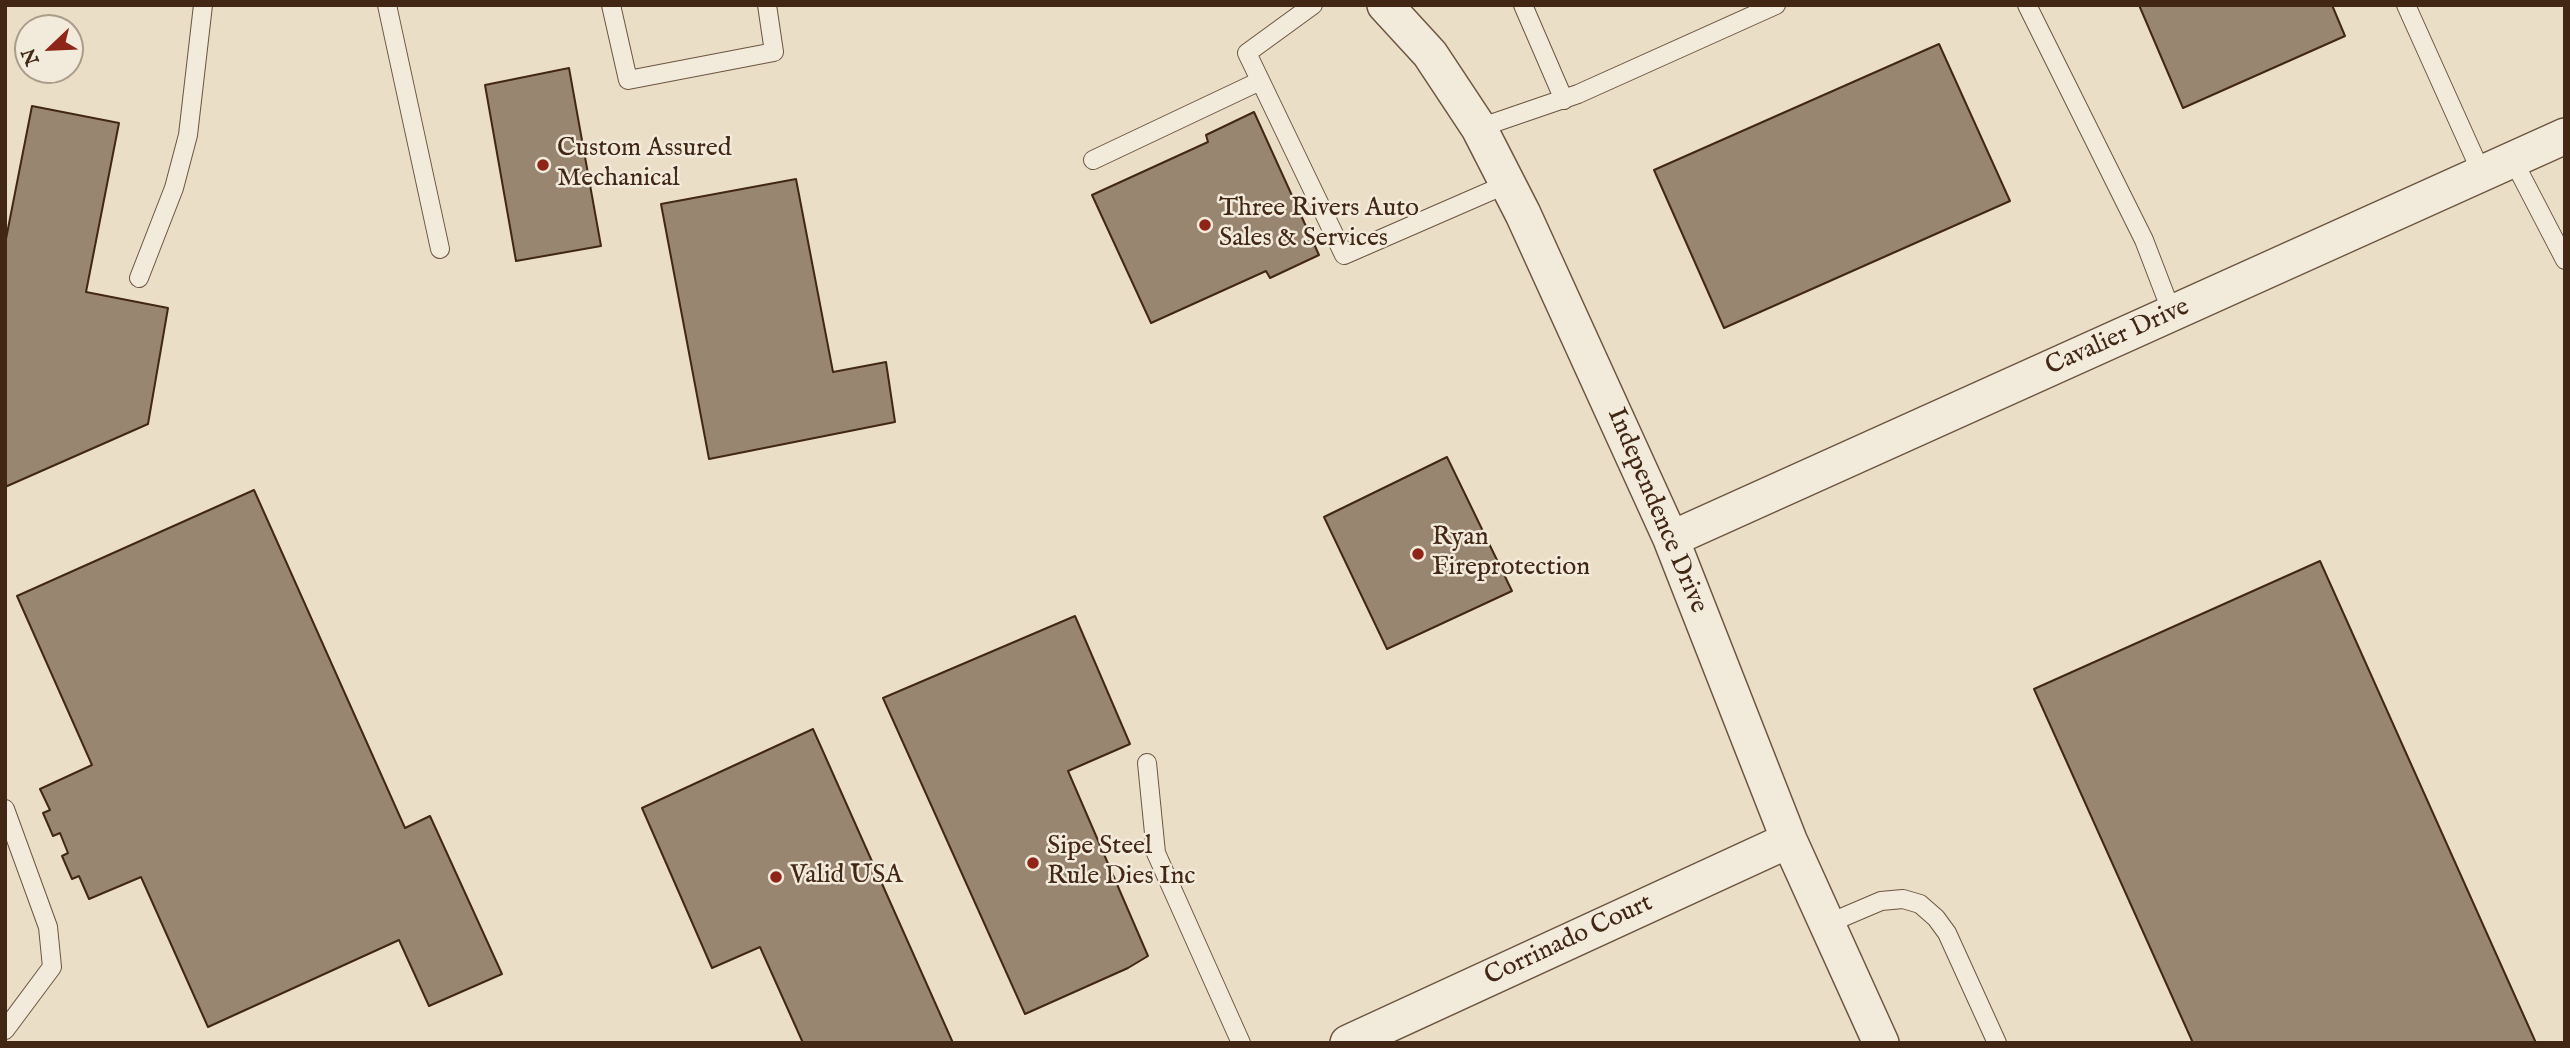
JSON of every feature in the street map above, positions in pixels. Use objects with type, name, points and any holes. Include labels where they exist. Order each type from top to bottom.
[{"type":"street","name":"Independence Drive","points":[[1385,5],[1430,54],[1479,128],[1523,214],[1671,539],[1789,840],[1881,1043]]},
{"type":"street","name":"Cavalier Drive","points":[[1671,539],[2565,136]]},
{"type":"street","name":"Corrinado Court","points":[[1348,1043],[1789,840]]},
{"type":"lane","points":[[139,278],[174,188],[188,135],[203,5]]},
{"type":"lane","points":[[387,5],[440,249]]},
{"type":"lane","points":[[611,5],[628,80],[774,52],[767,5]]},
{"type":"lane","points":[[1313,5],[1247,53],[1344,255],[1507,184]]},
{"type":"lane","points":[[1523,5],[1564,100]]},
{"type":"lane","points":[[1479,128],[1564,100],[1776,5]]},
{"type":"lane","points":[[2027,5],[2144,240],[2172,313]]},
{"type":"lane","points":[[2406,5],[2498,167],[2565,260]]},
{"type":"lane","points":[[1093,160],[1260,81]]},
{"type":"lane","points":[[1147,763],[1156,853],[1241,1043]]},
{"type":"lane","points":[[5,809],[48,927],[52,967],[5,1030]]},
{"type":"lane","points":[[1827,924],[1881,901],[1903,899],[1920,904],[1936,918],[1947,933],[1997,1043]]},
{"type":"building","points":[[2139,5],[2332,5],[2345,36],[2183,108]]},
{"type":"building","points":[[1939,44],[2010,201],[1724,328],[1654,170]]},
{"type":"building","name":"Custom Assured Mechanical","points":[[569,68],[601,246],[516,261],[485,85]]},
{"type":"building","points":[[32,106],[119,123],[86,292],[168,308],[148,424],[5,487],[5,244]]},
{"type":"building","name":"Three Rivers Auto Sales & Services","points":[[1254,112],[1319,255],[1270,278],[1266,271],[1151,323],[1092,195],[1208,142],[1206,135]]},
{"type":"building","points":[[796,179],[833,372],[886,362],[895,422],[709,459],[661,204]]},
{"type":"building","name":"Ryan Fireprotection","points":[[1447,457],[1512,591],[1387,649],[1324,517]]},
{"type":"building","points":[[254,490],[405,828],[430,816],[502,974],[429,1006],[399,940],[208,1027],[141,877],[89,899],[79,876],[72,879],[62,856],[68,853],[60,833],[53,836],[43,813],[50,810],[40,789],[92,765],[17,596]]},
{"type":"building","points":[[2320,561],[2536,1043],[2193,1043],[2034,689]]},
{"type":"building","name":"Sipe Steel Rule Dies Inc","points":[[1075,616],[1130,744],[1068,771],[1148,956],[1128,968],[1025,1014],[883,698]]},
{"type":"building","name":"Valid USA","points":[[813,729],[953,1043],[803,1043],[760,947],[712,968],[642,808]]},
{"type":"place","name":"Custom Assured Mechanical","points":[[543,165]]},
{"type":"place","name":"Three Rivers Auto Sales & Services","points":[[1205,225]]},
{"type":"place","name":"Ryan Fireprotection","points":[[1418,554]]},
{"type":"place","name":"Sipe Steel Rule Dies Inc","points":[[1033,863]]},
{"type":"place","name":"Valid USA","points":[[776,877]]}]
